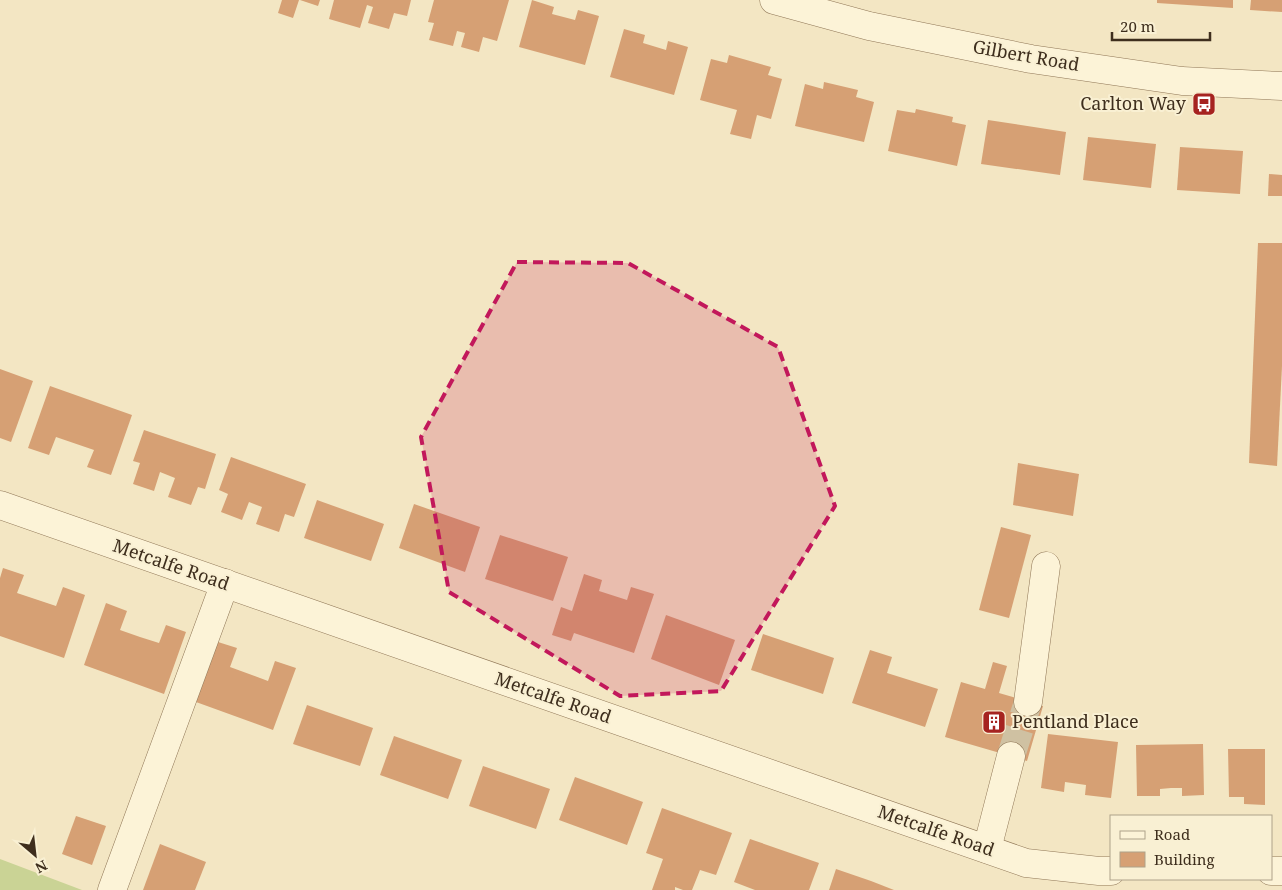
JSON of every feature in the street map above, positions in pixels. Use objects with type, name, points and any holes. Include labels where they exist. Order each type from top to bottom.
[{"type":"street","name":"Gilbert Road","points":[[774,0],[870,26],[1031,59],[1182,81],[1282,86]]},
{"type":"street","name":"Metcalfe Road","points":[[0,505],[1026,863],[1110,871]]},
{"type":"street","points":[[1028,702],[1046,566]]},
{"type":"street","points":[[112,890],[225,583]]},
{"type":"street","points":[[987,850],[1011,756]]},
{"type":"highlighted area","points":[[517,262],[628,263],[778,347],[835,506],[721,691],[620,696],[449,592],[421,437]]},
{"type":"green space","points":[[0,859],[82,890],[0,890]]},
{"type":"building","points":[[282,0],[299,0],[293,18],[278,13]]},
{"type":"building","points":[[300,0],[320,0],[318,6]]},
{"type":"building","points":[[334,0],[411,0],[407,16],[394,13],[389,29],[368,23],[373,7],[367,5],[360,28],[329,19]]},
{"type":"building","points":[[434,0],[509,0],[497,41],[483,37],[479,52],[461,47],[465,33],[457,31],[453,46],[429,40],[434,23],[428,22]]},
{"type":"building","points":[[532,0],[554,7],[552,14],[575,20],[578,10],[599,16],[585,65],[519,47]]},
{"type":"building","points":[[1157,0],[1233,0],[1233,8],[1157,3]]},
{"type":"building","points":[[1251,0],[1282,0],[1282,12],[1250,10]]},
{"type":"building","points":[[624,29],[645,35],[643,43],[666,50],[668,41],[688,47],[674,95],[610,77]]},
{"type":"building","points":[[729,55],[771,67],[768,75],[782,79],[771,119],[757,115],[751,139],[730,134],[737,110],[700,100],[711,59],[727,63]]},
{"type":"building","points":[[824,82],[858,90],[856,97],[874,102],[864,142],[795,126],[805,84],[823,89]]},
{"type":"building","points":[[916,109],[953,117],[952,122],[966,125],[957,166],[888,151],[897,110],[915,113]]},
{"type":"building","points":[[988,120],[1066,132],[1060,175],[981,164]]},
{"type":"building","points":[[1088,137],[1156,144],[1151,188],[1083,180]]},
{"type":"building","points":[[1180,147],[1243,151],[1240,194],[1177,190]]},
{"type":"building","points":[[1269,174],[1282,175],[1282,196],[1268,196]]},
{"type":"building","points":[[1258,243],[1282,243],[1282,366],[1277,466],[1249,463]]},
{"type":"building","points":[[0,369],[33,381],[11,442],[0,438]]},
{"type":"building","points":[[50,386],[132,415],[111,475],[87,467],[94,450],[56,437],[49,455],[28,448]]},
{"type":"building","points":[[144,430],[216,454],[205,489],[198,487],[191,505],[168,497],[175,478],[160,472],[154,491],[133,484],[140,463],[133,461]]},
{"type":"building","points":[[231,457],[306,484],[294,517],[285,514],[279,532],[256,524],[262,507],[249,502],[242,520],[221,512],[228,494],[219,490]]},
{"type":"building","points":[[1018,463],[1079,474],[1073,516],[1013,505]]},
{"type":"building","points":[[317,500],[384,524],[371,561],[304,538]]},
{"type":"building","points":[[414,504],[480,527],[465,572],[399,548]]},
{"type":"building","points":[[1001,527],[1031,535],[1009,618],[979,610]]},
{"type":"building","points":[[500,535],[568,557],[553,601],[485,579]]},
{"type":"building","points":[[3,568],[24,575],[17,593],[56,606],[63,587],[85,595],[64,658],[0,636],[0,578]]},
{"type":"building","points":[[584,574],[602,580],[599,591],[627,600],[631,587],[654,594],[634,653],[574,633],[571,641],[552,635],[561,607],[572,611]]},
{"type":"building","points":[[106,603],[127,611],[120,630],[159,643],[166,625],[186,632],[164,694],[84,665]]},
{"type":"building","points":[[666,615],[735,640],[719,685],[651,659]]},
{"type":"building","points":[[763,634],[834,658],[823,694],[751,670]]},
{"type":"building","points":[[218,642],[237,648],[230,667],[268,681],[275,661],[296,668],[273,730],[196,702]]},
{"type":"building","points":[[870,650],[892,657],[887,673],[938,689],[925,727],[852,703]]},
{"type":"building","name":"Pentland Place","points":[[993,662],[1007,666],[999,693],[1043,706],[1027,761],[945,737],[961,682],[985,689]]},
{"type":"building","points":[[307,705],[373,728],[360,766],[293,744]]},
{"type":"building","points":[[1048,734],[1118,742],[1111,798],[1085,795],[1086,785],[1065,782],[1064,792],[1041,788]]},
{"type":"building","points":[[394,736],[462,760],[448,799],[380,775]]},
{"type":"building","points":[[1203,744],[1204,795],[1182,796],[1182,788],[1171,788],[1160,789],[1160,796],[1137,796],[1136,745]]},
{"type":"building","points":[[1228,749],[1265,749],[1265,805],[1244,804],[1244,797],[1229,797]]},
{"type":"building","points":[[483,766],[550,789],[536,829],[469,806]]},
{"type":"building","points":[[575,777],[643,802],[627,845],[559,820]]},
{"type":"building","points":[[662,808],[732,833],[716,875],[700,870],[692,890],[683,890],[675,887],[675,890],[652,890],[663,859],[646,853]]},
{"type":"building","points":[[76,816],[106,826],[92,865],[62,854]]},
{"type":"building","points":[[750,839],[819,863],[809,890],[755,890],[734,882]]},
{"type":"building","points":[[160,844],[206,862],[195,890],[143,890]]},
{"type":"building","points":[[836,869],[871,881],[894,890],[829,890]]},
{"type":"tunnel","points":[[1011,756],[1028,702]]},
{"type":"place","name":"Carlton Way","points":[[1204,104]]},
{"type":"place","name":"Pentland Place","points":[[994,722]]}]
